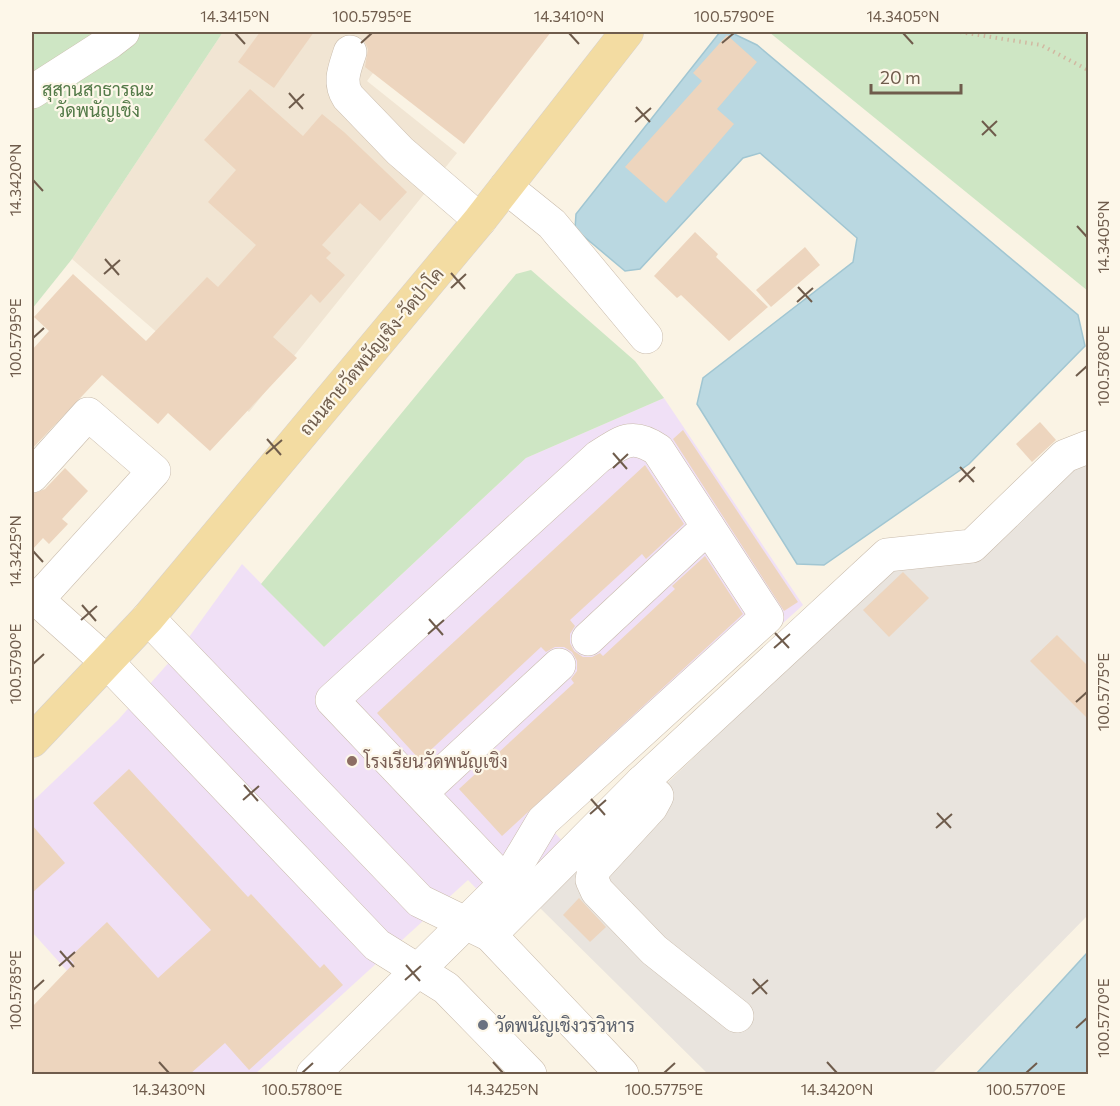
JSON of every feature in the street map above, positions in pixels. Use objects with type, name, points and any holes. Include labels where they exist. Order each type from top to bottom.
[{"type":"main road","name":"ถนนสายวัดพนัญเชิง-วัดป่าโค","points":[[32,741],[148,618],[480,220],[627,32]]},
{"type":"lane","points":[[32,92],[123,32]]},
{"type":"lane","points":[[350,52],[342,78],[343,89],[348,98],[400,150],[480,220]]},
{"type":"lane","points":[[506,187],[552,224],[646,337]]},
{"type":"lane","points":[[32,476],[88,414],[154,471],[34,598],[108,663],[376,945],[446,988],[530,1074]]},
{"type":"lane","points":[[477,930],[506,883],[543,821],[767,618],[658,450],[643,440],[624,441],[598,458],[332,700],[506,883]]},
{"type":"lane","points":[[313,1074],[417,971],[477,930],[642,782],[887,555],[972,546],[1065,456],[1089,447]]},
{"type":"lane","points":[[588,639],[708,527]]},
{"type":"lane","points":[[148,618],[420,901],[477,930],[622,1074]]},
{"type":"lane","points":[[421,793],[559,665]]},
{"type":"lane","points":[[642,782],[657,796],[651,807],[594,869],[592,880],[597,891],[654,950],[737,1016]]},
{"type":"path","points":[[960,32],[1041,45],[1089,70]]},
{"type":"shaded area","points":[[223,32],[404,32],[367,81],[457,153],[249,412],[72,259]]},
{"type":"shaded area","name":"โรงเรียนวัดพนัญเชิง","points":[[664,398],[803,605],[553,831],[583,863],[515,929],[468,880],[255,1074],[160,1074],[32,932],[32,802],[118,720],[179,651],[242,564],[324,647],[526,458]]},
{"type":"shaded area","points":[[1088,464],[1088,915],[932,1074],[708,1074],[539,907],[892,566],[972,558],[1063,473]]},
{"type":"green space","name":"สุสานสาธารณะ วัดพนัญเชิง","points":[[32,32],[223,32],[72,259],[32,309]]},
{"type":"green space","points":[[769,32],[1088,32],[1088,291]]},
{"type":"green space","points":[[531,270],[635,361],[664,398],[526,458],[324,647],[261,584],[516,274]]},
{"type":"water","points":[[720,32],[730,32],[757,45],[1078,315],[1085,346],[969,464],[824,565],[797,564],[697,404],[703,378],[853,262],[857,238],[760,153],[743,158],[640,269],[625,271],[575,229],[576,214]]},
{"type":"water","points":[[1088,952],[1088,1074],[976,1074]]},
{"type":"building","points":[[260,32],[314,32],[274,88],[238,62]]},
{"type":"building","points":[[369,32],[551,32],[464,144],[365,67],[368,49],[364,40]]},
{"type":"building","points":[[727,35],[757,62],[717,109],[734,124],[666,203],[625,167],[702,81],[693,73]]},
{"type":"building","points":[[250,89],[303,136],[322,114],[407,192],[380,221],[360,203],[322,245],[331,253],[326,258],[345,275],[320,303],[311,294],[273,337],[297,358],[210,451],[168,413],[158,424],[102,375],[32,449],[32,350],[49,331],[34,317],[73,274],[146,341],[207,277],[218,287],[256,245],[208,202],[236,170],[204,140]]},
{"type":"building","points":[[695,232],[718,254],[716,257],[768,307],[729,341],[681,295],[677,298],[654,276]]},
{"type":"building","points":[[805,247],[820,265],[771,307],[756,290]]},
{"type":"building","points":[[1040,422],[1056,440],[1032,462],[1016,444]]},
{"type":"building","points":[[683,430],[798,602],[784,611],[673,439]]},
{"type":"building","points":[[645,465],[684,524],[646,559],[642,554],[570,620],[575,626],[570,634],[570,643],[574,651],[583,657],[592,657],[600,653],[603,656],[675,589],[672,586],[705,556],[743,614],[502,836],[459,789],[574,683],[571,679],[577,671],[577,661],[572,652],[564,647],[555,647],[546,652],[541,647],[420,760],[377,713]]},
{"type":"building","points":[[65,468],[88,491],[62,519],[68,524],[49,544],[43,538],[32,550],[32,494],[45,489]]},
{"type":"building","points":[[903,572],[929,598],[889,637],[863,610]]},
{"type":"building","points":[[1057,635],[1089,667],[1089,720],[1030,661]]},
{"type":"building","points":[[129,769],[248,897],[251,894],[320,968],[324,964],[343,985],[249,1070],[225,1043],[190,1074],[32,1074],[32,1007],[74,963],[69,958],[107,922],[158,978],[211,930],[93,803]]},
{"type":"building","points":[[32,825],[65,863],[32,893]]},
{"type":"building","points":[[579,898],[606,927],[590,942],[563,915]]},
{"type":"place","name":"โรงเรียนวัดพนัญเชิง","points":[[352,761]]},
{"type":"place","name":"วัดพนัญเชิงวรวิหาร","points":[[483,1025]]}]
